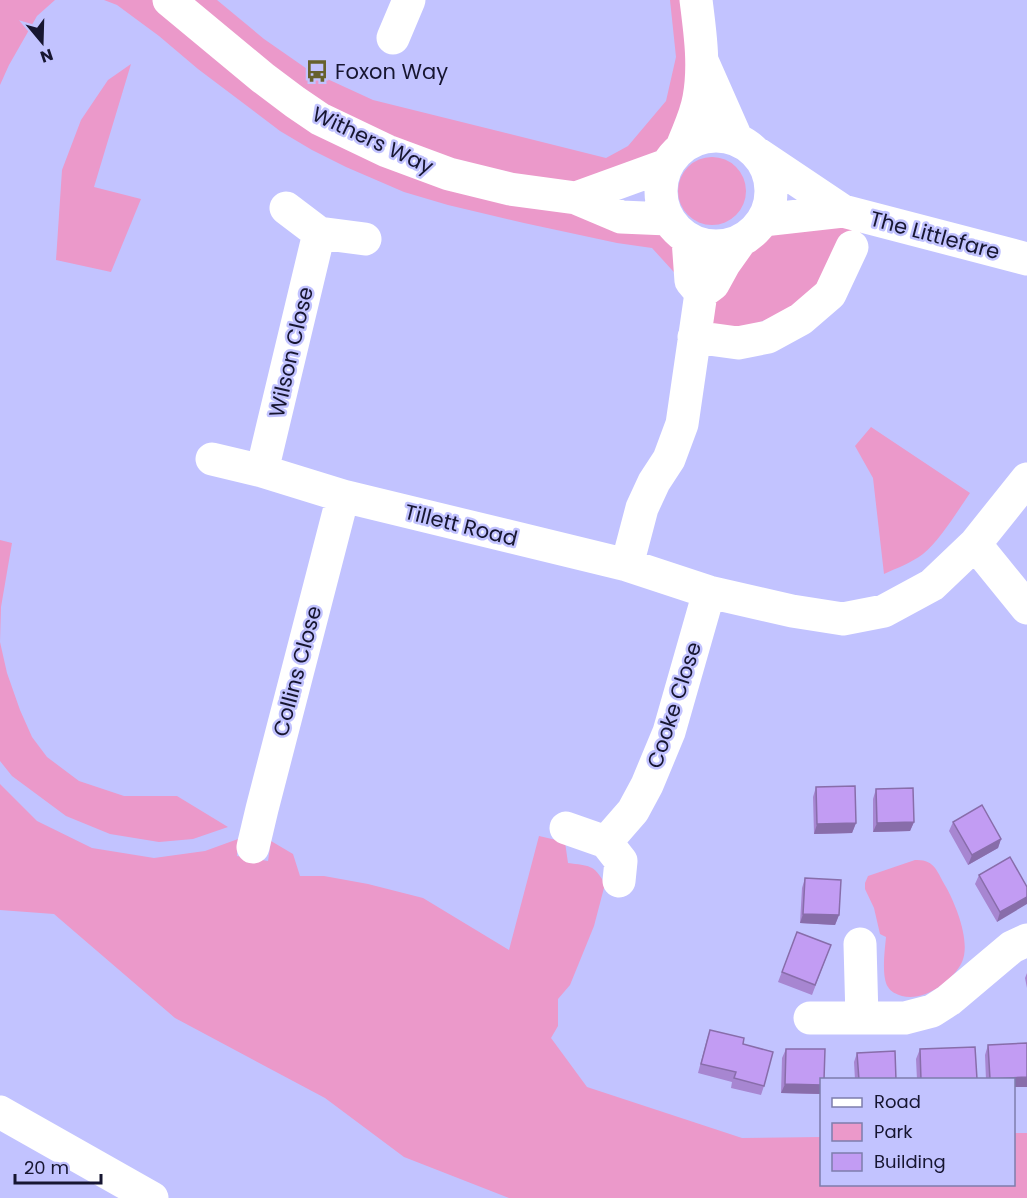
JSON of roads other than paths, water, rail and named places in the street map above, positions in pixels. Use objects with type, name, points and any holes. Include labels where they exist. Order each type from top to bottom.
[{"type":"street","name":"Withers Way","points":[[169,0],[263,78],[320,119],[406,159],[449,174],[510,189],[576,198],[621,217],[678,229]]},
{"type":"street","points":[[393,38],[409,0]]},
{"type":"street","points":[[696,0],[702,61],[699,97],[694,119],[661,183],[661,201],[678,229],[691,281],[701,293]]},
{"type":"street","points":[[627,565],[642,508],[654,482],[669,459],[682,424],[701,293],[714,284],[724,264],[768,209],[771,198],[769,174],[765,164],[748,147],[702,61]]},
{"type":"street","points":[[674,156],[694,140],[709,136],[723,136],[748,147]]},
{"type":"street","name":"The Littlefare","points":[[748,147],[843,211],[1027,259]]},
{"type":"street","name":"Withers Way","points":[[576,198],[674,156]]},
{"type":"street","points":[[286,208],[319,232],[365,239]]},
{"type":"street","name":"The Littlefare","points":[[752,230],[843,211]]},
{"type":"street","points":[[678,229],[705,245],[723,246],[752,230]]},
{"type":"street","name":"Wilson Close","points":[[262,471],[319,232]]},
{"type":"street","points":[[694,336],[738,343],[768,338],[801,319],[830,294],[852,248]]},
{"type":"street","name":"Tillett Road","points":[[212,459],[262,471],[343,496],[627,565],[709,592],[792,611],[843,619],[884,611],[932,585],[975,544],[1027,479]]},
{"type":"street","name":"Collins Close","points":[[253,847],[343,496]]},
{"type":"street","points":[[975,544],[1027,608]]},
{"type":"street","name":"Cooke Close","points":[[606,842],[633,812],[669,732],[709,592]]},
{"type":"street","points":[[566,828],[606,842],[621,861],[619,881]]},
{"type":"street","points":[[810,1018],[905,1018],[932,1011],[949,1000],[1012,947],[1027,940]]},
{"type":"street","points":[[860,944],[862,1018]]},
{"type":"street","points":[[0,1112],[152,1198]]},
{"type":"place","name":"Foxon Way","points":[[317,71]]}]
